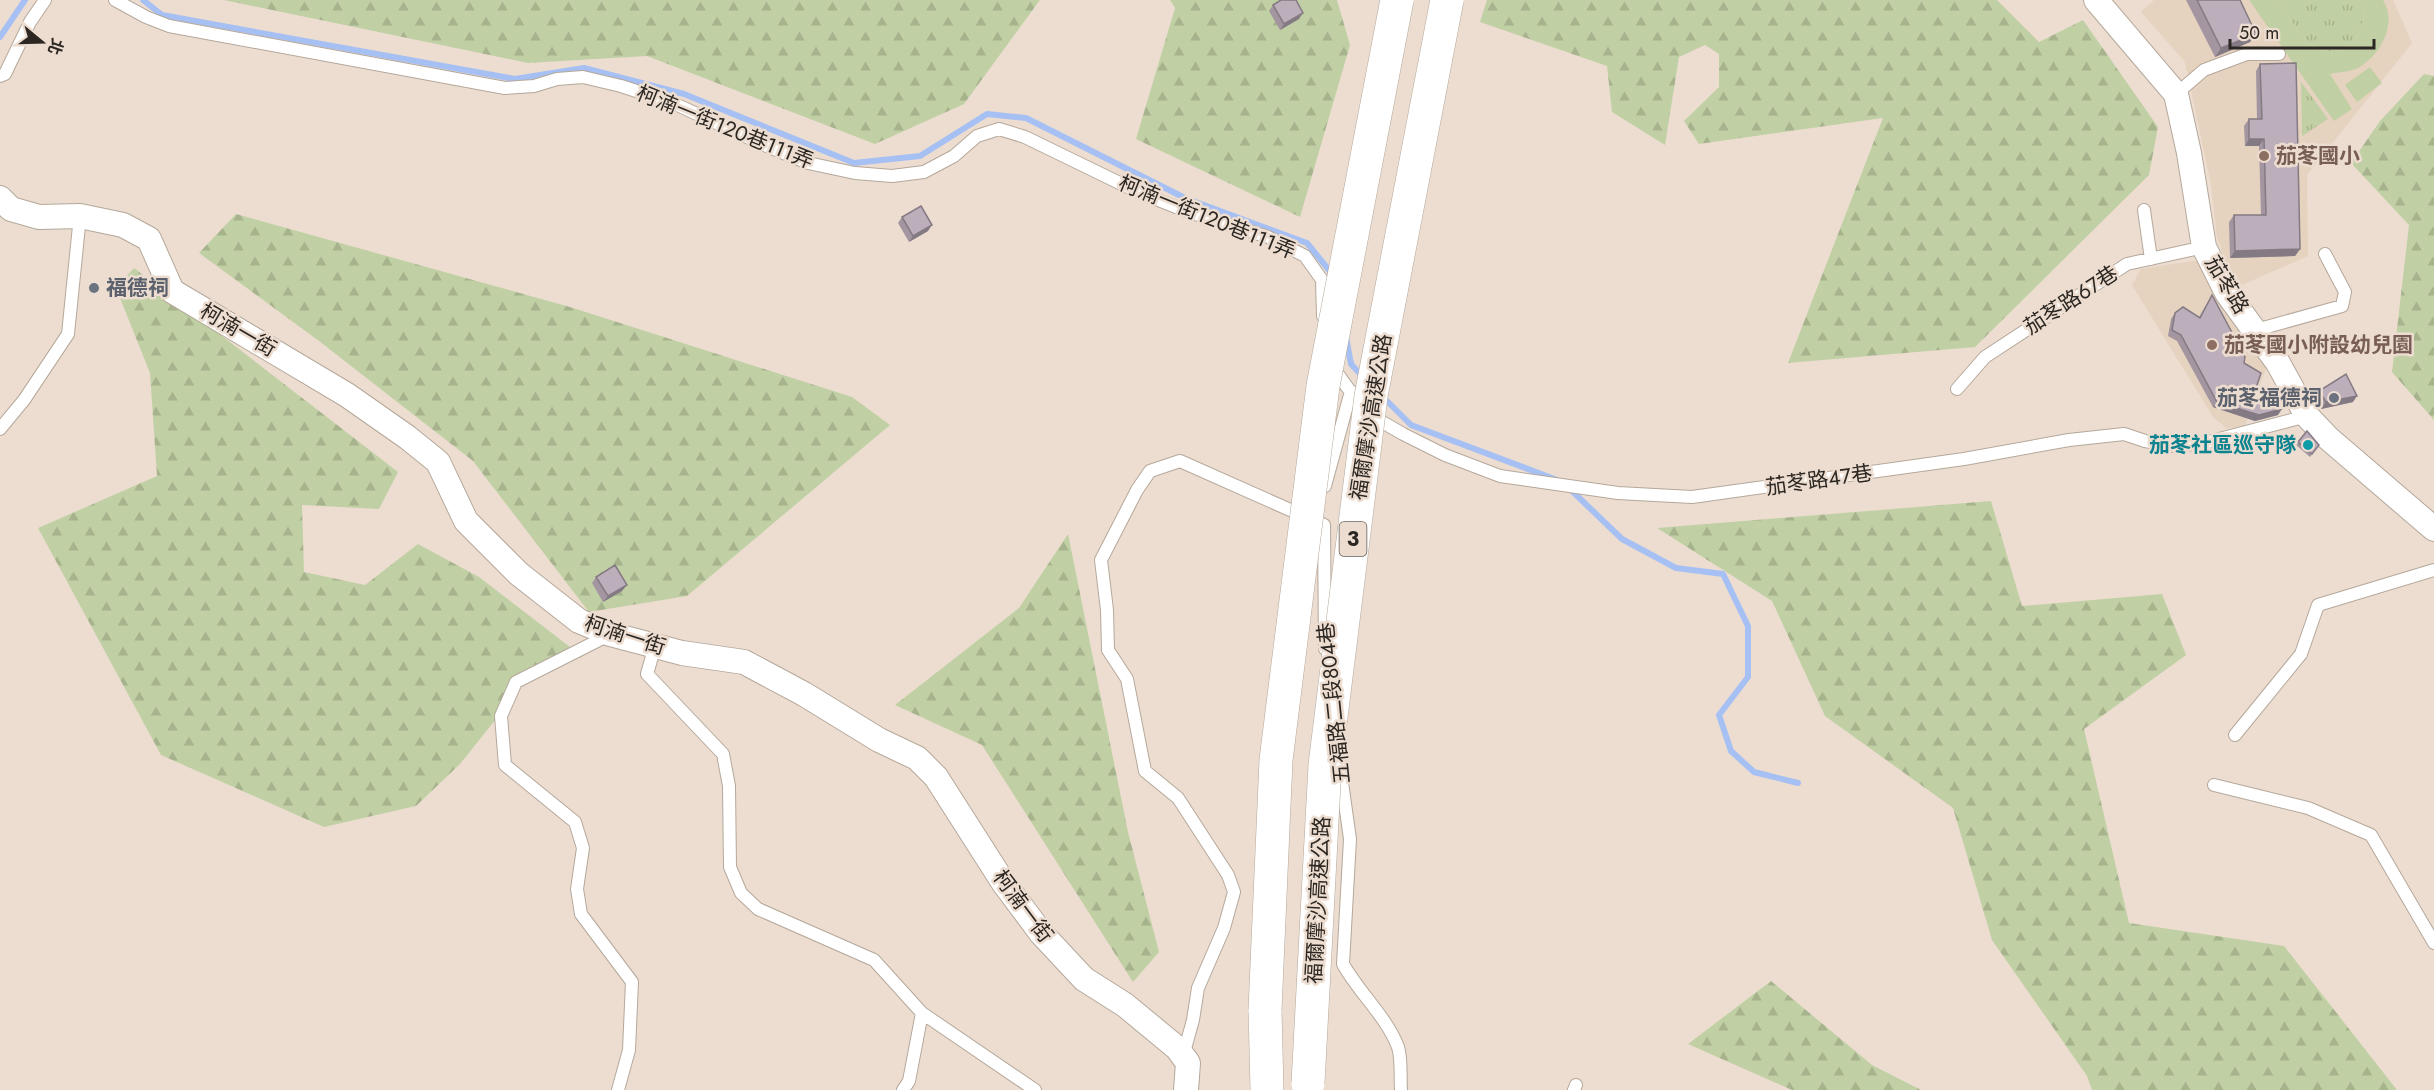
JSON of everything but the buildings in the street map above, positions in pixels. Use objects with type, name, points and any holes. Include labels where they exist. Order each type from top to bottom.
[{"type":"highway","points":[[1267,1090],[1265,1010],[1276,760],[1323,386],[1397,0]]},
{"type":"highway","name":"福爾摩沙高速公路","points":[[1308,1087],[1325,765],[1371,396],[1448,0]]},
{"type":"street","name":"茄苳路","points":[[2096,0],[2176,94],[2190,153],[2204,248],[2227,294],[2256,330],[2278,363],[2307,416],[2328,438],[2434,529]]},
{"type":"street","name":"柯湳一街","points":[[0,198],[11,208],[39,217],[80,216],[123,225],[149,239],[172,291],[347,395],[438,462],[466,520],[519,574],[579,621],[610,634],[682,653],[744,662],[804,694],[879,740],[917,758],[936,777],[1004,882],[1041,933],[1084,979],[1125,1005],[1178,1048],[1182,1056]]},
{"type":"street","points":[[1182,1056],[1188,1063],[1186,1090]]},
{"type":"lane","points":[[0,76],[5,74],[30,22],[45,0]]},
{"type":"lane","name":"柯湳一街120巷111弄","points":[[115,0],[146,17],[169,26],[505,88],[534,86],[556,79],[583,78],[621,86],[673,103],[808,163],[855,173],[892,176],[924,172],[954,156],[977,136],[999,129],[1026,137],[1138,192],[1186,211],[1268,237],[1305,256],[1322,280],[1323,319],[1332,366],[1351,392]]},
{"type":"lane","points":[[2176,94],[2204,70],[2247,54],[2279,54]]},
{"type":"lane","points":[[2144,210],[2151,259]]},
{"type":"lane","points":[[0,429],[30,392],[69,334],[80,216]]},
{"type":"lane","name":"茄苳路67巷","points":[[1957,389],[1985,357],[2127,264],[2204,248]]},
{"type":"lane","points":[[2256,330],[2342,306],[2345,292],[2325,254]]},
{"type":"lane","points":[[1182,1056],[1193,1020],[1198,988],[1224,928],[1234,892],[1228,876],[1178,798],[1145,771],[1127,679],[1108,650],[1107,610],[1101,560],[1137,490],[1150,471],[1180,461],[1315,520],[1351,392]]},
{"type":"lane","name":"茄苳路47巷","points":[[1351,392],[1365,411],[1402,434],[1445,455],[1500,476],[1618,492],[1692,497],[2124,434],[2145,441],[2175,446],[2204,443],[2307,416]]},
{"type":"lane","name":"五福路二段804巷","points":[[1315,520],[1324,525],[1325,661],[1350,839],[1344,964],[1350,976],[1370,999],[1399,1049],[1401,1090]]},
{"type":"lane","points":[[2235,735],[2301,654],[2318,605],[2434,570]]},
{"type":"lane","points":[[610,634],[516,682],[501,716],[505,765],[575,822],[583,848],[577,889],[581,914],[632,982],[629,1050],[618,1090]]},
{"type":"lane","points":[[655,646],[647,674],[723,754],[729,786],[730,867],[741,892],[758,909],[874,960],[922,1013],[1035,1090]]},
{"type":"lane","points":[[2214,784],[2308,808],[2371,835],[2434,943]]},
{"type":"lane","points":[[903,1090],[909,1081],[922,1013]]},
{"type":"shaded area","name":"茄苳國小","points":[[2154,0],[2393,0],[2412,43],[2307,175],[2308,256],[2235,288],[2217,237],[2211,184],[2185,62],[2141,12]]},
{"type":"shaded area","name":"茄苳國小附設幼兒園","points":[[2199,260],[2268,363],[2245,426],[2226,428],[2213,417],[2132,285],[2141,269]]},
{"type":"green space","points":[[224,0],[1040,0],[964,104],[875,144],[647,56],[528,63]]},
{"type":"green space","points":[[1170,0],[1337,0],[1350,45],[1300,217],[1136,139],[1175,8]]},
{"type":"green space","points":[[1487,0],[1997,0],[2039,42],[2083,20],[2158,127],[2149,175],[1975,347],[1788,363],[1883,118],[1699,144],[1684,121],[1719,87],[1719,54],[1705,45],[1679,57],[1665,145],[1612,112],[1607,66],[1480,22]]},
{"type":"green space","points":[[2249,0],[2277,0],[2310,48],[2336,52],[2356,40],[2366,12],[2358,0],[2383,0],[2389,19],[2380,48],[2358,68],[2330,74],[2352,109],[2334,121]]},
{"type":"green space","points":[[2277,0],[2358,0],[2366,12],[2356,40],[2336,52],[2310,48]]},
{"type":"green space","points":[[2370,67],[2382,83],[2357,102],[2345,85]]},
{"type":"green space","points":[[2424,74],[2434,76],[2434,420],[2392,372],[2409,225],[2351,163],[2380,121]]},
{"type":"green space","points":[[2301,82],[2328,119],[2302,136]]},
{"type":"green space","points":[[236,214],[570,307],[852,397],[890,425],[687,596],[589,612],[473,461],[319,341],[199,253]]},
{"type":"green space","points":[[134,268],[398,472],[379,509],[302,505],[304,572],[365,585],[418,544],[479,577],[583,657],[540,664],[460,764],[416,806],[324,827],[161,755],[38,528],[157,476],[150,373],[116,288]]},
{"type":"green space","points":[[1991,501],[2022,606],[2162,594],[2186,655],[2084,729],[2129,923],[2284,946],[2397,1090],[2092,1090],[2087,1076],[1992,940],[1953,808],[1825,716],[1772,601],[1657,528]]},
{"type":"green space","points":[[1068,534],[1128,832],[1159,952],[1133,982],[982,745],[895,705],[1019,608]]},
{"type":"green space","points":[[1771,981],[1872,1065],[1921,1090],[1792,1090],[1688,1044]]},
{"type":"waterway","points":[[0,37],[25,0]]},
{"type":"waterway","points":[[143,0],[162,15],[515,79],[584,68],[684,94],[854,163],[920,156],[987,114],[1026,118],[1185,198],[1307,243],[1333,275]]},
{"type":"waterway","points":[[1346,337],[1351,364],[1364,378]]},
{"type":"waterway","points":[[1382,396],[1411,425],[1557,480]]},
{"type":"waterway","points":[[1570,489],[1622,539],[1676,568],[1723,574],[1748,626],[1748,677],[1719,715],[1731,751],[1754,772],[1798,783]]},
{"type":"place","name":"茄苳國小","points":[[2264,156]]},
{"type":"place","name":"福德祠","points":[[94,288]]},
{"type":"place","name":"茄苳國小附設幼兒園","points":[[2212,345]]},
{"type":"place","name":"茄苳福德祠","points":[[2334,398]]},
{"type":"place","name":"茄苳社區巡守隊","points":[[2308,445]]}]
